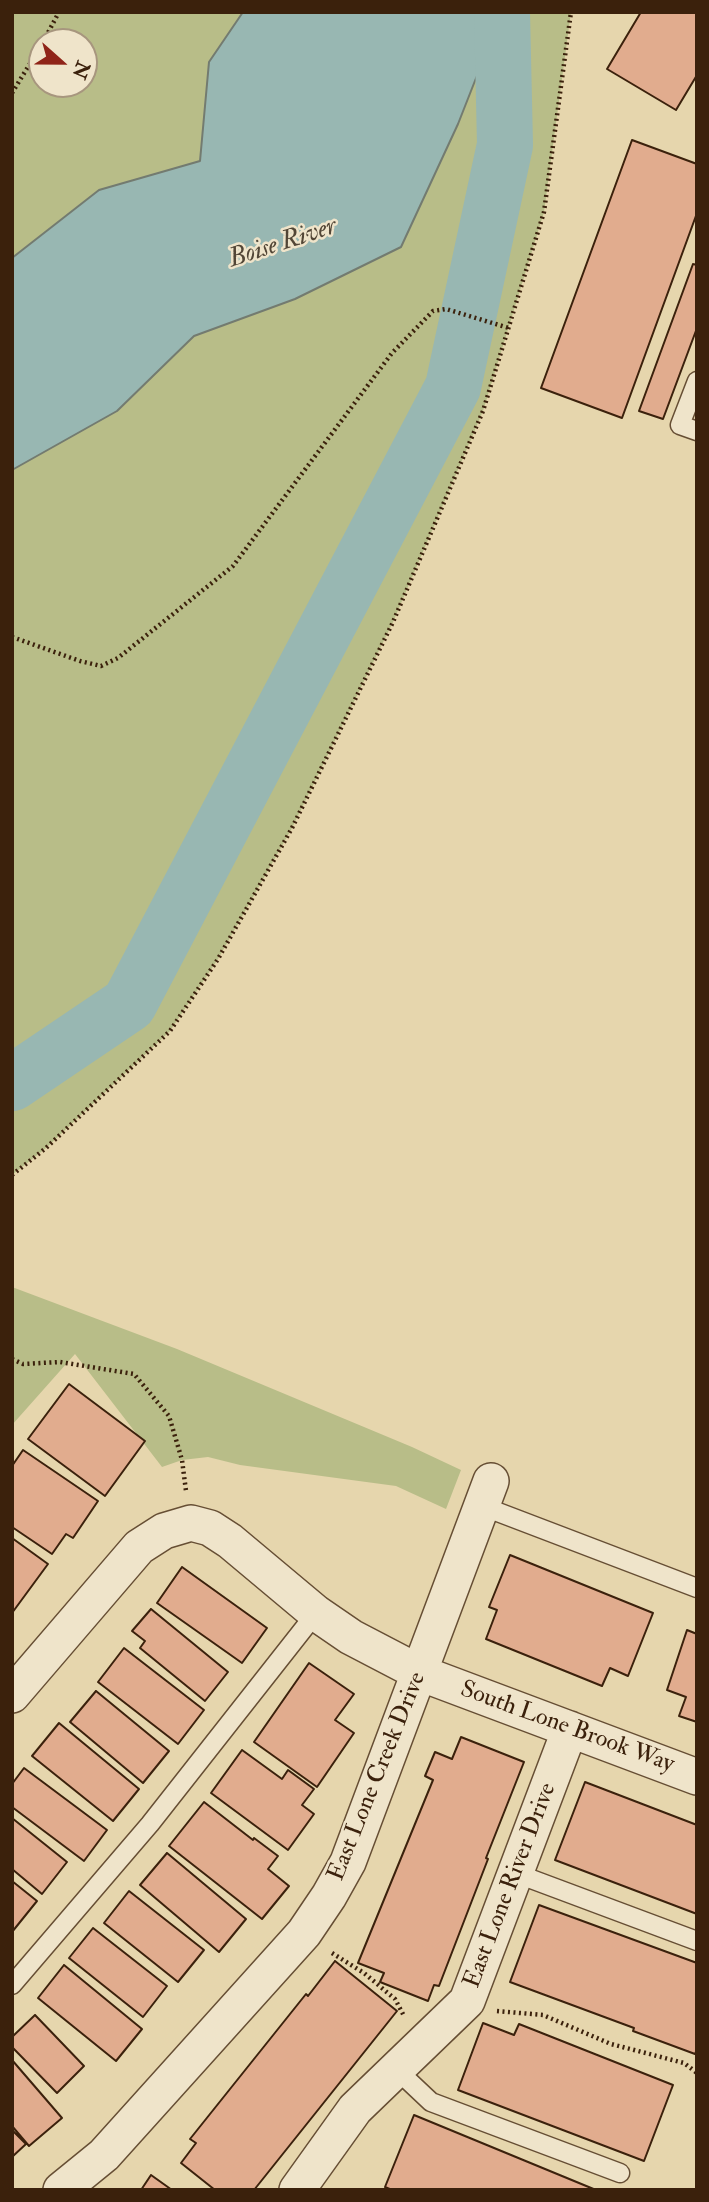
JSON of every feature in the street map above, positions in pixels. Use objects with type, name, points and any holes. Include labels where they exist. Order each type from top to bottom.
[{"type":"street","name":"East Lone Creek Drive","points":[[61,2190],[104,2155],[310,1924],[348,1862],[487,1494]]},
{"type":"street","name":"South Lone Brook Way","points":[[191,1523],[209,1528],[230,1541],[316,1613],[351,1637],[420,1673],[697,1777]]},
{"type":"street","points":[[12,1695],[139,1547],[163,1531],[191,1523]]},
{"type":"street","name":"East Lone River Drive","points":[[297,2190],[355,2109],[467,2001],[570,1729]]},
{"type":"lane","points":[[697,381],[680,425],[697,431]]},
{"type":"lane","points":[[487,1494],[697,1588]]},
{"type":"lane","points":[[12,1985],[150,1825],[316,1613]]},
{"type":"lane","points":[[516,1873],[697,1941]]},
{"type":"lane","points":[[396,2069],[431,2102],[620,2173]]},
{"type":"path","points":[[51,28],[59,12]]},
{"type":"path","points":[[12,1175],[46,1148],[170,1031],[218,959],[292,828],[393,622],[483,411],[544,212],[571,12]]},
{"type":"path","points":[[12,93],[28,67]]},
{"type":"path","points":[[12,637],[101,666],[118,658],[233,566],[392,353],[433,311],[446,309],[509,328]]},
{"type":"path","points":[[12,1359],[23,1364],[60,1362],[134,1374],[169,1416],[182,1460],[191,1523]]},
{"type":"path","points":[[332,1953],[364,1973],[395,1999],[411,2026]]},
{"type":"path","points":[[486,2006],[496,2011],[543,2015],[611,2044],[684,2063],[697,2073]]},
{"type":"green space","points":[[12,12],[243,12],[209,62],[200,161],[99,190],[12,258]]},
{"type":"green space","points":[[502,12],[571,12],[544,212],[483,411],[393,622],[292,828],[218,959],[170,1031],[46,1148],[12,1175],[12,470],[117,411],[194,336],[295,299],[401,247],[458,124]]},
{"type":"green space","points":[[12,1287],[177,1349],[461,1470],[446,1509],[396,1486],[240,1465],[208,1457],[182,1460],[162,1467],[75,1354],[12,1425]]},
{"type":"water","name":"Boise River","points":[[243,12],[502,12],[458,124],[401,247],[295,299],[194,336],[117,411],[12,470],[12,258],[99,190],[200,161],[209,62]]},
{"type":"building","points":[[641,12],[697,12],[697,75],[676,110],[607,69]]},
{"type":"building","points":[[632,140],[697,164],[697,213],[622,418],[541,388]]},
{"type":"building","points":[[693,264],[697,265],[697,328],[663,419],[639,411]]},
{"type":"building","points":[[69,1384],[145,1441],[105,1496],[28,1439]]},
{"type":"building","points":[[23,1450],[98,1501],[73,1538],[66,1534],[52,1554],[12,1527],[12,1466]]},
{"type":"building","points":[[12,1538],[48,1564],[12,1613]]},
{"type":"building","points":[[510,1555],[653,1613],[628,1676],[610,1668],[602,1686],[486,1639],[497,1610],[489,1607]]},
{"type":"building","points":[[182,1567],[267,1628],[242,1663],[157,1603]]},
{"type":"building","points":[[151,1609],[228,1672],[205,1701],[140,1648],[145,1641],[132,1631]]},
{"type":"building","points":[[687,1630],[697,1634],[697,1722],[679,1716],[686,1697],[667,1690]]},
{"type":"building","points":[[124,1648],[204,1710],[178,1744],[98,1682]]},
{"type":"building","points":[[309,1663],[354,1694],[335,1720],[354,1733],[317,1787],[254,1742]]},
{"type":"building","points":[[96,1691],[169,1751],[143,1783],[70,1722]]},
{"type":"building","points":[[59,1723],[139,1789],[113,1821],[32,1756]]},
{"type":"building","points":[[461,1737],[524,1762],[439,1986],[434,1985],[428,2001],[380,1982],[384,1973],[358,1963],[433,1780],[425,1776],[435,1752],[452,1759]]},
{"type":"building","points":[[242,1750],[282,1779],[288,1770],[314,1789],[302,1805],[314,1814],[288,1850],[211,1793]]},
{"type":"building","points":[[24,1768],[107,1830],[84,1861],[12,1807],[12,1784]]},
{"type":"building","points":[[585,1782],[697,1825],[697,1914],[555,1860]]},
{"type":"building","points":[[204,1802],[278,1856],[268,1869],[289,1886],[262,1919],[169,1846]]},
{"type":"building","points":[[12,1818],[67,1862],[42,1894],[12,1869]]},
{"type":"building","points":[[167,1853],[246,1919],[219,1952],[140,1885]]},
{"type":"building","points":[[12,1881],[37,1901],[12,1932]]},
{"type":"building","points":[[129,1891],[204,1950],[178,1982],[104,1923]]},
{"type":"building","points":[[539,1905],[697,1963],[695,2054],[633,2031],[634,2028],[510,1982]]},
{"type":"building","points":[[93,1928],[167,1986],[143,2017],[69,1958]]},
{"type":"building","points":[[335,1961],[397,2011],[254,2190],[215,2190],[181,2163],[196,2143],[190,2139]]},
{"type":"building","points":[[64,1965],[142,2029],[116,2061],[38,1998]]},
{"type":"building","points":[[35,2015],[84,2066],[57,2093],[12,2047],[12,2037]]},
{"type":"building","points":[[483,2023],[514,2035],[519,2024],[673,2085],[644,2161],[458,2090]]},
{"type":"building","points":[[12,2060],[62,2118],[29,2146],[12,2126]]},
{"type":"building","points":[[414,2115],[596,2190],[392,2190],[385,2187]]},
{"type":"building","points":[[12,2130],[26,2144],[12,2157]]},
{"type":"building","points":[[151,2175],[172,2190],[141,2190]]},
{"type":"waterway","points":[[12,1083],[129,1004],[453,387],[505,145],[502,12]]}]
